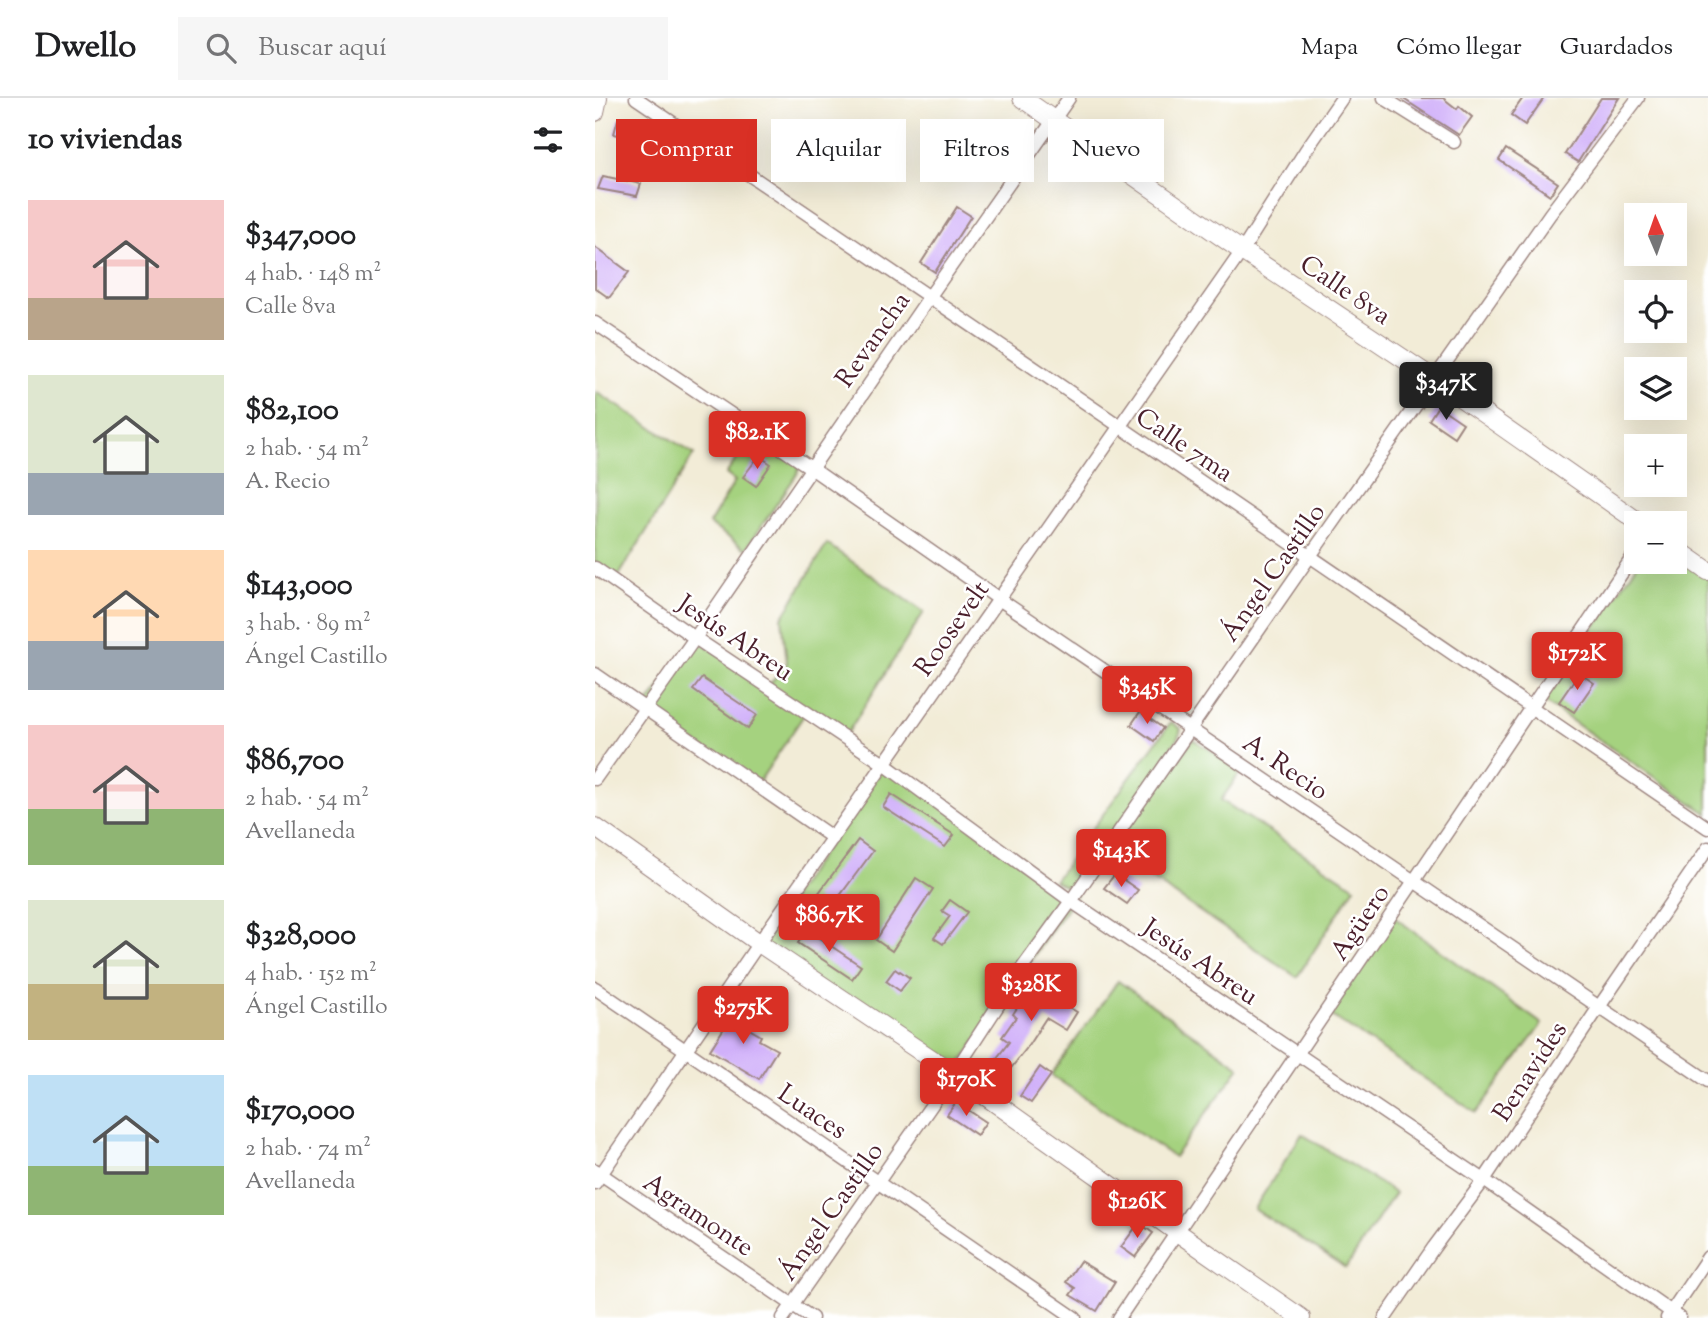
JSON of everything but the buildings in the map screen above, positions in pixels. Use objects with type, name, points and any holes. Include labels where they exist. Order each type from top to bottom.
[{"type":"street","points":[[595,111],[598,98]]},
{"type":"street","name":"Calle 7ma","points":[[636,98],[1708,828]]},
{"type":"street","name":"Calle 8va","points":[[1022,98],[1053,119]]},
{"type":"street","name":"Revancha","points":[[1055,119],[1069,98]]},
{"type":"street","name":"Roosevelt","points":[[597,1176],[1242,250],[1342,98]]},
{"type":"street","points":[[1384,98],[1454,142]]},
{"type":"street","name":"Ángel Castillo","points":[[783,1318],[954,1073],[1023,967],[1434,379],[1550,214],[1638,98]]},
{"type":"street","name":"Revancha","points":[[595,779],[1048,129]]},
{"type":"street","name":"Calle 8va","points":[[1144,182],[1624,512]]},
{"type":"street","name":"A. Recio","points":[[595,323],[1708,1081]]},
{"type":"street","points":[[1687,556],[1708,571]]},
{"type":"street","name":"Jesús Abreu","points":[[595,568],[884,764],[1071,901],[1484,1180],[1672,1316]]},
{"type":"street","name":"Agüero","points":[[1119,1318],[1624,570]]},
{"type":"street","points":[[595,674],[833,838]]},
{"type":"street","points":[[595,827],[759,943],[954,1073],[1301,1318]]},
{"type":"street","name":"Benavides","points":[[1385,1318],[1484,1180],[1708,848]]},
{"type":"street","name":"Luaces","points":[[595,988],[1075,1318]]},
{"type":"street","name":"Agramonte","points":[[597,1176],[812,1318]]},
{"type":"street","points":[[1672,1316],[1708,1257]]},
{"type":"green space","points":[[596,392],[694,454],[615,582],[595,568]]},
{"type":"green space","points":[[753,436],[798,462],[799,469],[746,549],[709,524],[735,481],[726,474]]},
{"type":"green space","points":[[827,544],[924,612],[845,737],[806,712],[757,785],[645,708],[695,638],[768,686],[787,663],[782,618]]},
{"type":"green space","points":[[1687,562],[1708,576],[1708,814],[1543,701],[1631,574],[1687,574]]},
{"type":"green space","points":[[1171,722],[1181,729],[1162,761],[1173,766],[1193,739],[1242,770],[1221,800],[1355,887],[1297,977],[1107,849],[954,1073],[760,943],[884,764],[1071,900],[1069,888],[1054,881]]},
{"type":"green space","points":[[1391,915],[1542,1024],[1476,1113],[1326,1012]]},
{"type":"green space","points":[[1118,981],[1240,1067],[1174,1157],[1051,1075]]},
{"type":"green space","points":[[1302,1134],[1395,1193],[1346,1268],[1254,1209]]}]
